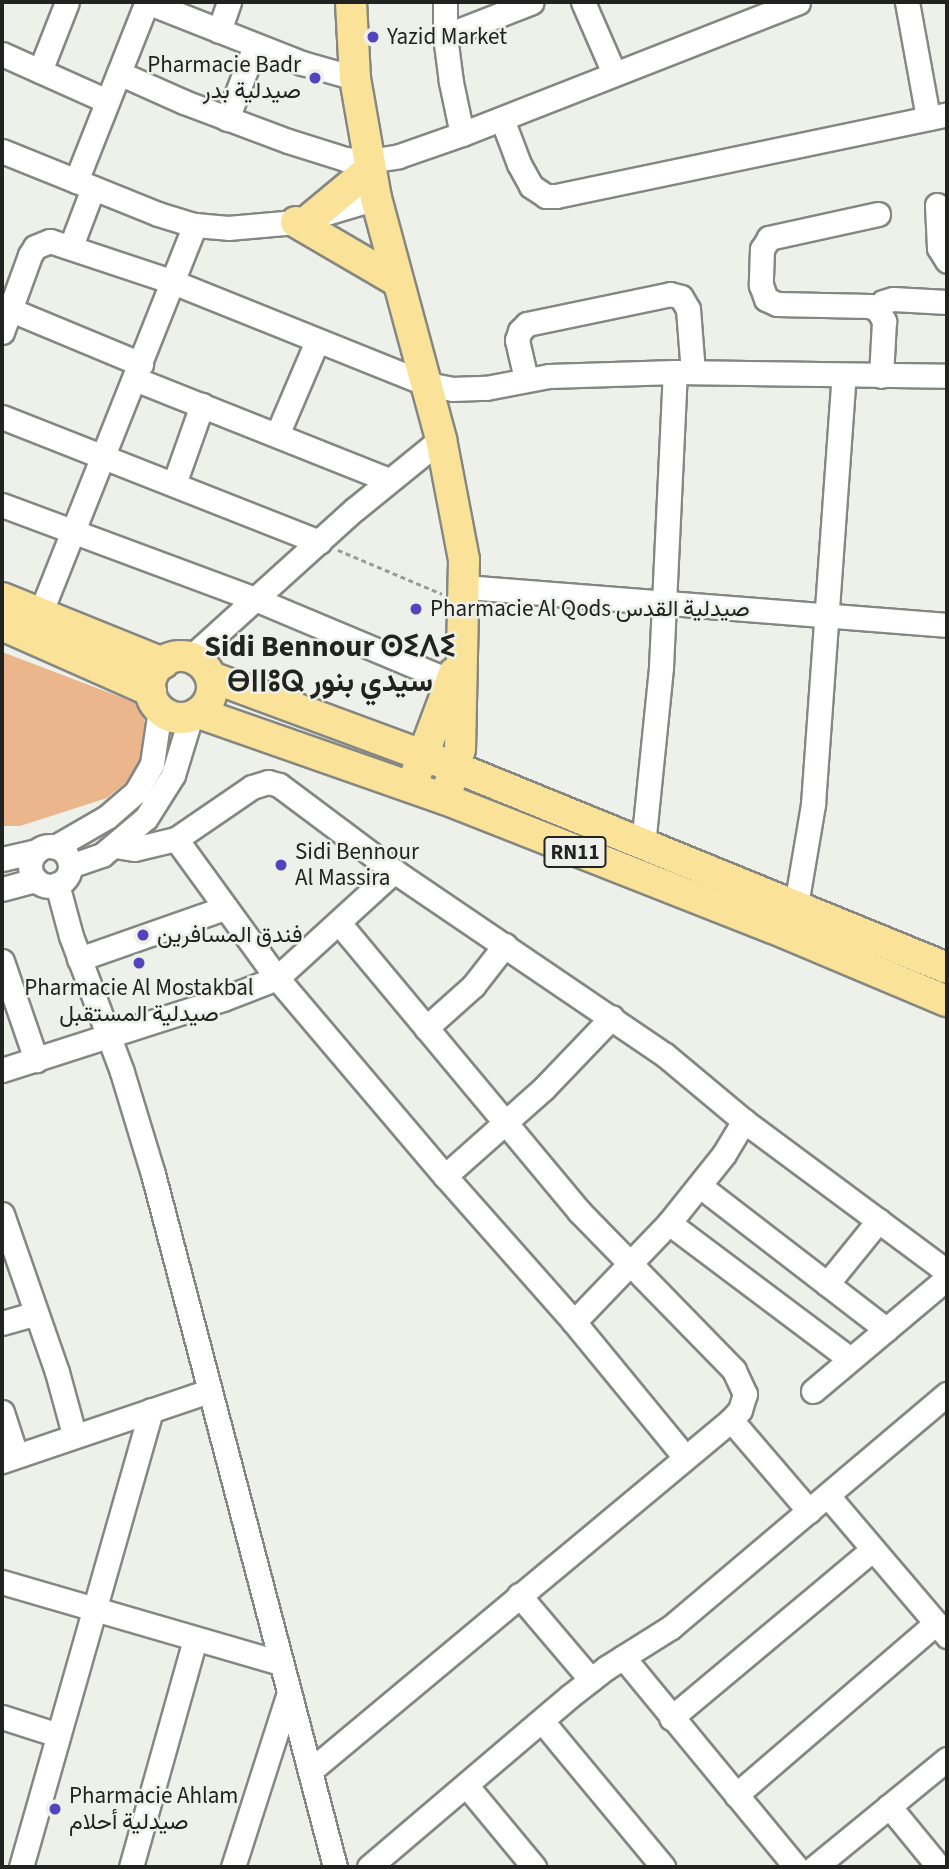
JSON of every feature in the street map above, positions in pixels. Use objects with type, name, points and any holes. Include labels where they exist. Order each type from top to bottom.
[{"type":"main road","points":[[349,2],[355,78],[376,198],[441,439],[460,531],[465,596],[462,653],[453,688],[410,786]]},
{"type":"main road","points":[[370,165],[303,220],[397,281]]},
{"type":"main road","name":"RN11","points":[[2,598],[424,755],[947,968]]},
{"type":"main road","name":"RN11","points":[[2,625],[155,700],[180,718],[195,714],[410,786],[773,928],[947,1001]]},
{"type":"main road","points":[[155,700],[153,675],[188,666],[212,691],[208,703],[195,714]]},
{"type":"main road","points":[[380,740],[413,725],[453,688]]},
{"type":"main road","points":[[445,799],[457,768],[462,733],[453,688]]},
{"type":"street","points":[[40,71],[67,2]]},
{"type":"street","points":[[71,246],[84,184],[107,101],[147,2],[255,46],[328,72],[355,78]]},
{"type":"street","points":[[219,31],[229,2]]},
{"type":"street","points":[[445,2],[445,36],[462,134]]},
{"type":"street","points":[[445,36],[532,2]]},
{"type":"street","points":[[583,2],[614,73]]},
{"type":"street","points":[[118,73],[227,119],[325,153],[370,165],[502,119],[798,2]]},
{"type":"street","points":[[502,119],[519,164],[531,186],[546,196],[556,196],[938,116],[907,2]]},
{"type":"street","points":[[227,119],[255,46]]},
{"type":"street","points":[[2,54],[107,101]]},
{"type":"street","points":[[2,150],[195,225],[228,228],[303,220],[376,198]]},
{"type":"street","points":[[937,205],[939,248],[947,261]]},
{"type":"street","points":[[878,214],[776,234],[765,243],[761,254],[762,293],[771,302],[870,306],[878,310],[884,321],[881,376]]},
{"type":"street","points":[[40,614],[195,225]]},
{"type":"street","points":[[2,332],[35,247],[50,241],[173,282],[426,384],[469,389],[526,379],[684,372],[947,376]]},
{"type":"street","points":[[526,379],[517,340],[520,331],[527,324],[670,294],[681,297],[688,309],[663,602],[656,741],[643,845]]},
{"type":"street","points":[[878,310],[883,302],[893,299],[947,302]]},
{"type":"street","points":[[11,310],[202,405],[388,480]]},
{"type":"street","points":[[277,435],[317,341]]},
{"type":"street","points":[[796,905],[813,804],[844,376]]},
{"type":"street","points":[[174,484],[202,405]]},
{"type":"street","points":[[2,417],[319,542]]},
{"type":"street","points":[[188,666],[255,599],[388,480],[441,439]]},
{"type":"street","points":[[2,505],[255,599],[453,688]]},
{"type":"street","points":[[465,596],[663,602],[947,625]]},
{"type":"street","points":[[2,859],[46,849],[107,817],[136,792],[152,764],[155,700]]},
{"type":"street","points":[[2,889],[54,877],[88,861],[115,846],[146,818],[168,787],[195,714]]},
{"type":"street","points":[[115,846],[134,849],[176,839],[252,787],[268,782],[285,789],[394,871],[665,1055],[744,1121],[947,1272]]},
{"type":"street","points":[[176,839],[277,978],[444,1176],[574,1322],[685,1457]]},
{"type":"street","points":[[46,849],[30,869],[54,877]]},
{"type":"street","points":[[46,849],[66,854],[54,877],[79,959],[110,1036],[153,1174],[335,1867]]},
{"type":"street","points":[[2,1070],[277,978],[394,871]]},
{"type":"street","points":[[79,959],[225,908]]},
{"type":"street","points":[[310,1771],[731,1420],[744,1402],[745,1388],[741,1380],[629,1266],[504,1124],[339,923]]},
{"type":"street","points":[[426,1028],[473,986],[505,945]]},
{"type":"street","points":[[2,961],[36,1059]]},
{"type":"street","points":[[444,1176],[544,1088],[612,1017]]},
{"type":"street","points":[[574,1322],[669,1223],[700,1186],[744,1121]]},
{"type":"street","points":[[700,1186],[886,1329]]},
{"type":"street","points":[[2,1214],[6,1241],[36,1313],[74,1434]]},
{"type":"street","points":[[827,1284],[879,1220]]},
{"type":"street","points":[[669,1223],[850,1359]]},
{"type":"street","points":[[813,1391],[947,1278]]},
{"type":"street","points":[[2,1323],[36,1313]]},
{"type":"street","points":[[2,1412],[9,1458],[74,1434],[209,1391]]},
{"type":"street","points":[[381,1864],[466,1786],[591,1680],[671,1628],[947,1394]]},
{"type":"street","points":[[21,1867],[151,1410]]},
{"type":"street","points":[[731,1420],[809,1511]]},
{"type":"street","points":[[736,1795],[942,1630],[828,1496]]},
{"type":"street","points":[[671,1717],[872,1550]]},
{"type":"street","points":[[2,1582],[280,1663]]},
{"type":"street","points":[[519,1595],[591,1680]]},
{"type":"street","points":[[131,1867],[195,1639]]},
{"type":"street","points":[[623,1657],[796,1867]]},
{"type":"street","points":[[233,1867],[289,1693]]},
{"type":"street","points":[[2,1717],[58,1735]]},
{"type":"street","points":[[542,1721],[663,1867]]},
{"type":"street","points":[[815,1867],[947,1759]]},
{"type":"street","points":[[466,1786],[534,1867]]},
{"type":"street","points":[[889,1806],[939,1867]]},
{"type":"path","points":[[319,542],[465,596]]},
{"type":"shaded area","points":[[2,652],[139,704],[149,735],[136,774],[107,798],[20,826],[2,826]]},
{"type":"place","name":"Yazid Market","points":[[373,37]]},
{"type":"place","name":"Pharmacie Badr صيدلية بدر","points":[[315,78]]},
{"type":"place","name":"Pharmacie Al Qods صيدلية القدس","points":[[416,609]]},
{"type":"place","name":"Sidi Bennour Al Massira","points":[[281,865]]},
{"type":"place","name":"فندق المسافرين","points":[[143,935]]},
{"type":"place","name":"Pharmacie Al Mostakbal صيدلية المستقبل","points":[[139,963]]},
{"type":"place","name":"Pharmacie Ahlam صيدلية أحلام","points":[[55,1809]]},
{"type":"district","name":"Sidi Bennour ⵙⵉⴷⵉ ⴱⵏⵏⵓⵕ سيدي بنور","points":[[330,664]]}]
